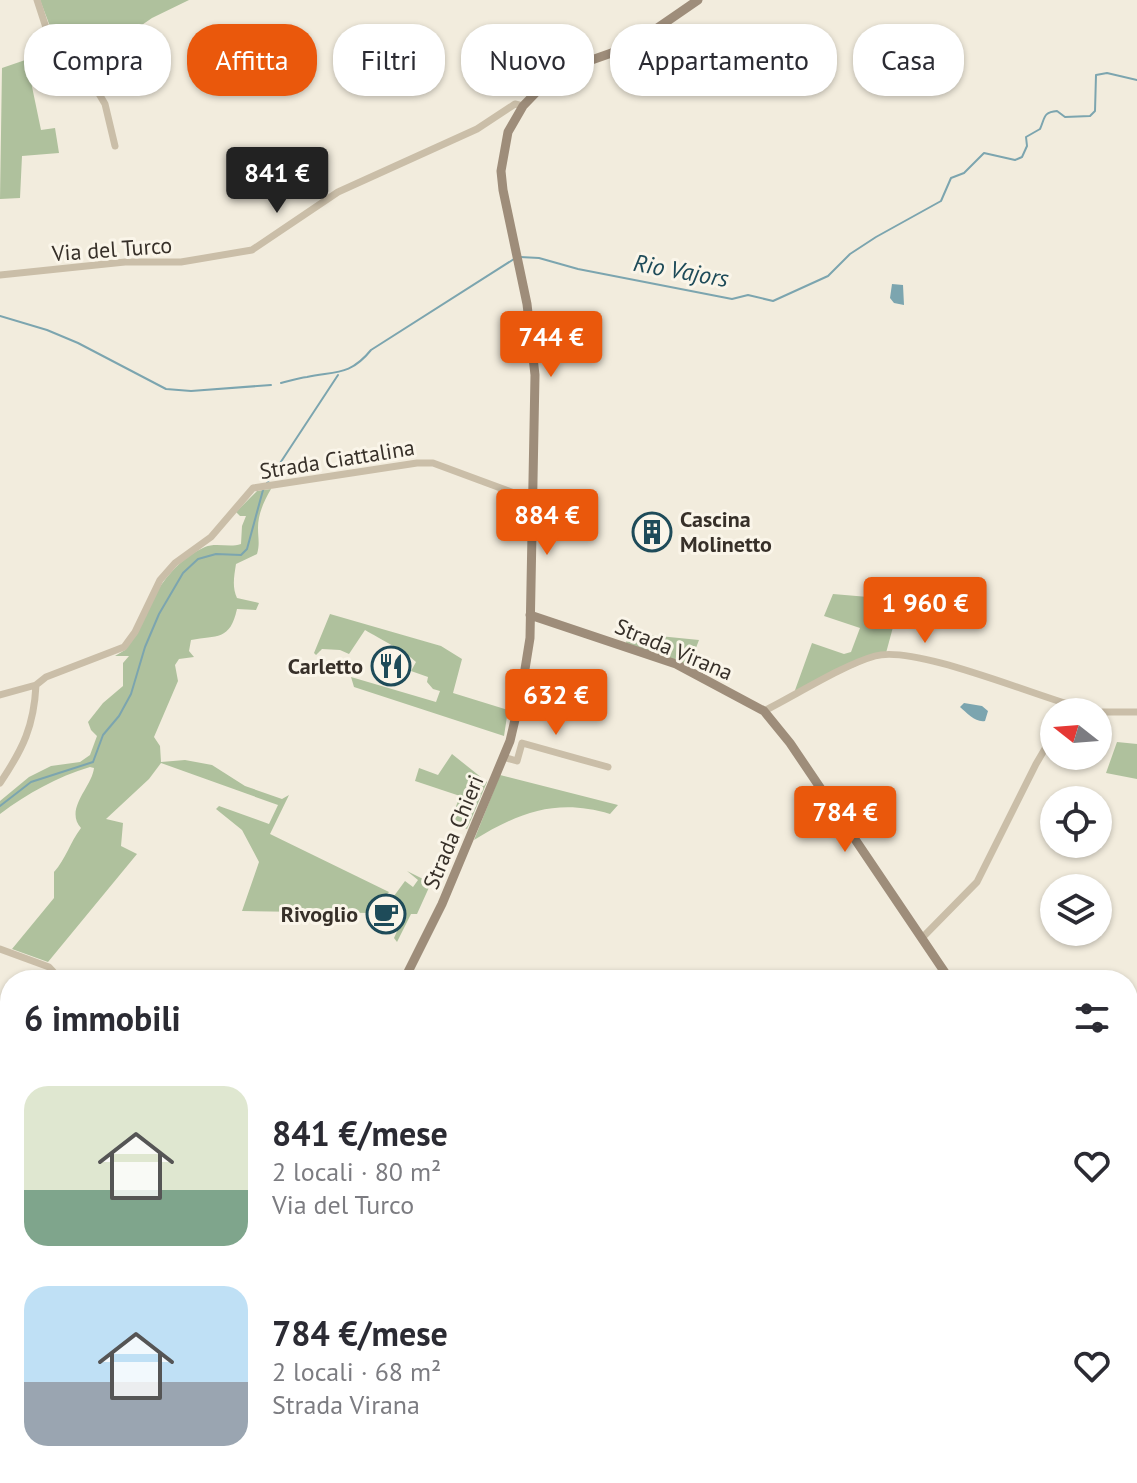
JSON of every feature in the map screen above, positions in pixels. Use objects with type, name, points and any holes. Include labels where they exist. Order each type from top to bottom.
[{"type":"main road","points":[[523,106],[534,92],[558,74],[640,40],[698,0]]},
{"type":"main road","name":"Strada Chieri","points":[[409,970],[442,904],[503,757],[521,694],[530,615],[530,499],[535,375],[527,304],[501,171],[508,132],[523,106]]},
{"type":"main road","name":"Strada Virana","points":[[530,615],[676,664],[764,711],[790,743],[943,970]]},
{"type":"street","points":[[37,0],[52,46],[58,53],[82,65],[105,104],[115,146]]},
{"type":"street","name":"Via del Turco","points":[[0,275],[125,262],[181,262],[252,250],[338,192],[477,129],[515,104],[523,106]]},
{"type":"street","name":"Strada Ciattalina","points":[[0,695],[36,685],[46,677],[124,647],[135,632],[160,580],[175,563],[211,537],[253,488],[433,463],[530,499]]},
{"type":"street","points":[[764,711],[877,655],[904,655],[1042,698]]},
{"type":"street","points":[[0,783],[26,739],[35,714],[36,685]]},
{"type":"street","points":[[1112,712],[1137,712]]},
{"type":"street","points":[[503,757],[517,761],[522,743],[608,767]]},
{"type":"street","points":[[922,938],[977,882],[1040,757]]},
{"type":"street","points":[[0,949],[52,970]]},
{"type":"green space","points":[[40,0],[189,0],[143,24],[49,24]]},
{"type":"green space","points":[[24,60],[24,96],[34,96],[41,130],[55,128],[59,153],[22,156],[20,198],[0,199],[2,68]]},
{"type":"green space","points":[[271,489],[259,518],[257,554],[236,564],[234,578],[237,598],[259,603],[256,610],[237,609],[231,627],[221,635],[191,640],[189,651],[194,657],[179,659],[175,665],[178,681],[154,737],[160,746],[161,762],[185,760],[212,765],[245,786],[282,799],[289,795],[270,834],[389,892],[371,913],[242,911],[259,862],[242,830],[216,809],[219,806],[269,824],[278,805],[161,763],[149,779],[106,819],[123,823],[121,846],[137,854],[48,962],[12,949],[54,898],[54,872],[81,828],[77,821],[77,806],[94,768],[54,781],[0,814],[0,801],[29,777],[51,766],[80,762],[90,755],[97,736],[88,722],[103,703],[123,686],[123,663],[129,656],[115,656],[125,650],[157,591],[190,555],[209,546],[241,544],[246,516],[236,512],[257,491]]},
{"type":"green space","points":[[833,594],[880,598],[877,611],[896,616],[886,653],[794,693],[812,643],[844,654],[851,652],[860,628],[824,616]]},
{"type":"green space","points":[[330,614],[441,646],[462,659],[453,693],[508,710],[504,736],[354,687],[351,677],[436,702],[440,691],[427,682],[428,677],[411,671],[416,662],[365,630],[349,654],[322,649],[316,655],[314,653]]},
{"type":"green space","points":[[629,633],[699,640],[689,666],[626,643]]},
{"type":"green space","points":[[1117,742],[1137,744],[1137,779],[1106,773],[1112,770],[1112,756]]},
{"type":"green space","points":[[452,754],[487,782],[467,829],[450,822],[460,796],[415,781],[419,768],[438,775]]},
{"type":"green space","points":[[500,775],[618,805],[610,814],[573,807],[539,810],[507,822],[474,840]]},
{"type":"green space","points":[[407,871],[431,883],[417,914],[411,914],[397,942],[394,938],[398,929],[391,924],[393,921],[390,918],[400,903],[394,896],[405,881],[413,887],[418,880]]},
{"type":"water","points":[[892,284],[903,285],[904,305],[894,303],[890,298]]},
{"type":"water","points":[[964,703],[982,706],[988,711],[985,721],[969,715],[960,707]]},
{"type":"waterway","name":"Rio Vajors","points":[[520,257],[539,258],[578,269],[732,299],[748,295],[773,301],[828,276],[850,254],[941,201],[951,178],[964,173],[984,153],[1015,160],[1022,157],[1027,146],[1026,137],[1040,129],[1049,113],[1057,111],[1065,117],[1090,116],[1095,111],[1096,75],[1107,73],[1137,80]]},
{"type":"waterway","name":"Rio Vajors","points":[[281,383],[349,368],[371,350],[514,259]]},
{"type":"waterway","name":"Rio Vajors","points":[[0,316],[78,343],[166,389],[191,391],[271,385]]},
{"type":"waterway","points":[[267,483],[338,375]]},
{"type":"waterway","points":[[0,806],[31,782],[93,762],[103,735],[119,716],[131,694],[159,614],[183,573],[198,559],[216,554],[241,555],[247,549],[263,490]]},
{"type":"place","name":"Cascina Molinetto","points":[[652,532]]},
{"type":"place","name":"Carletto","points":[[391,666]]},
{"type":"place","name":"Rivoglio","points":[[386,914]]}]
